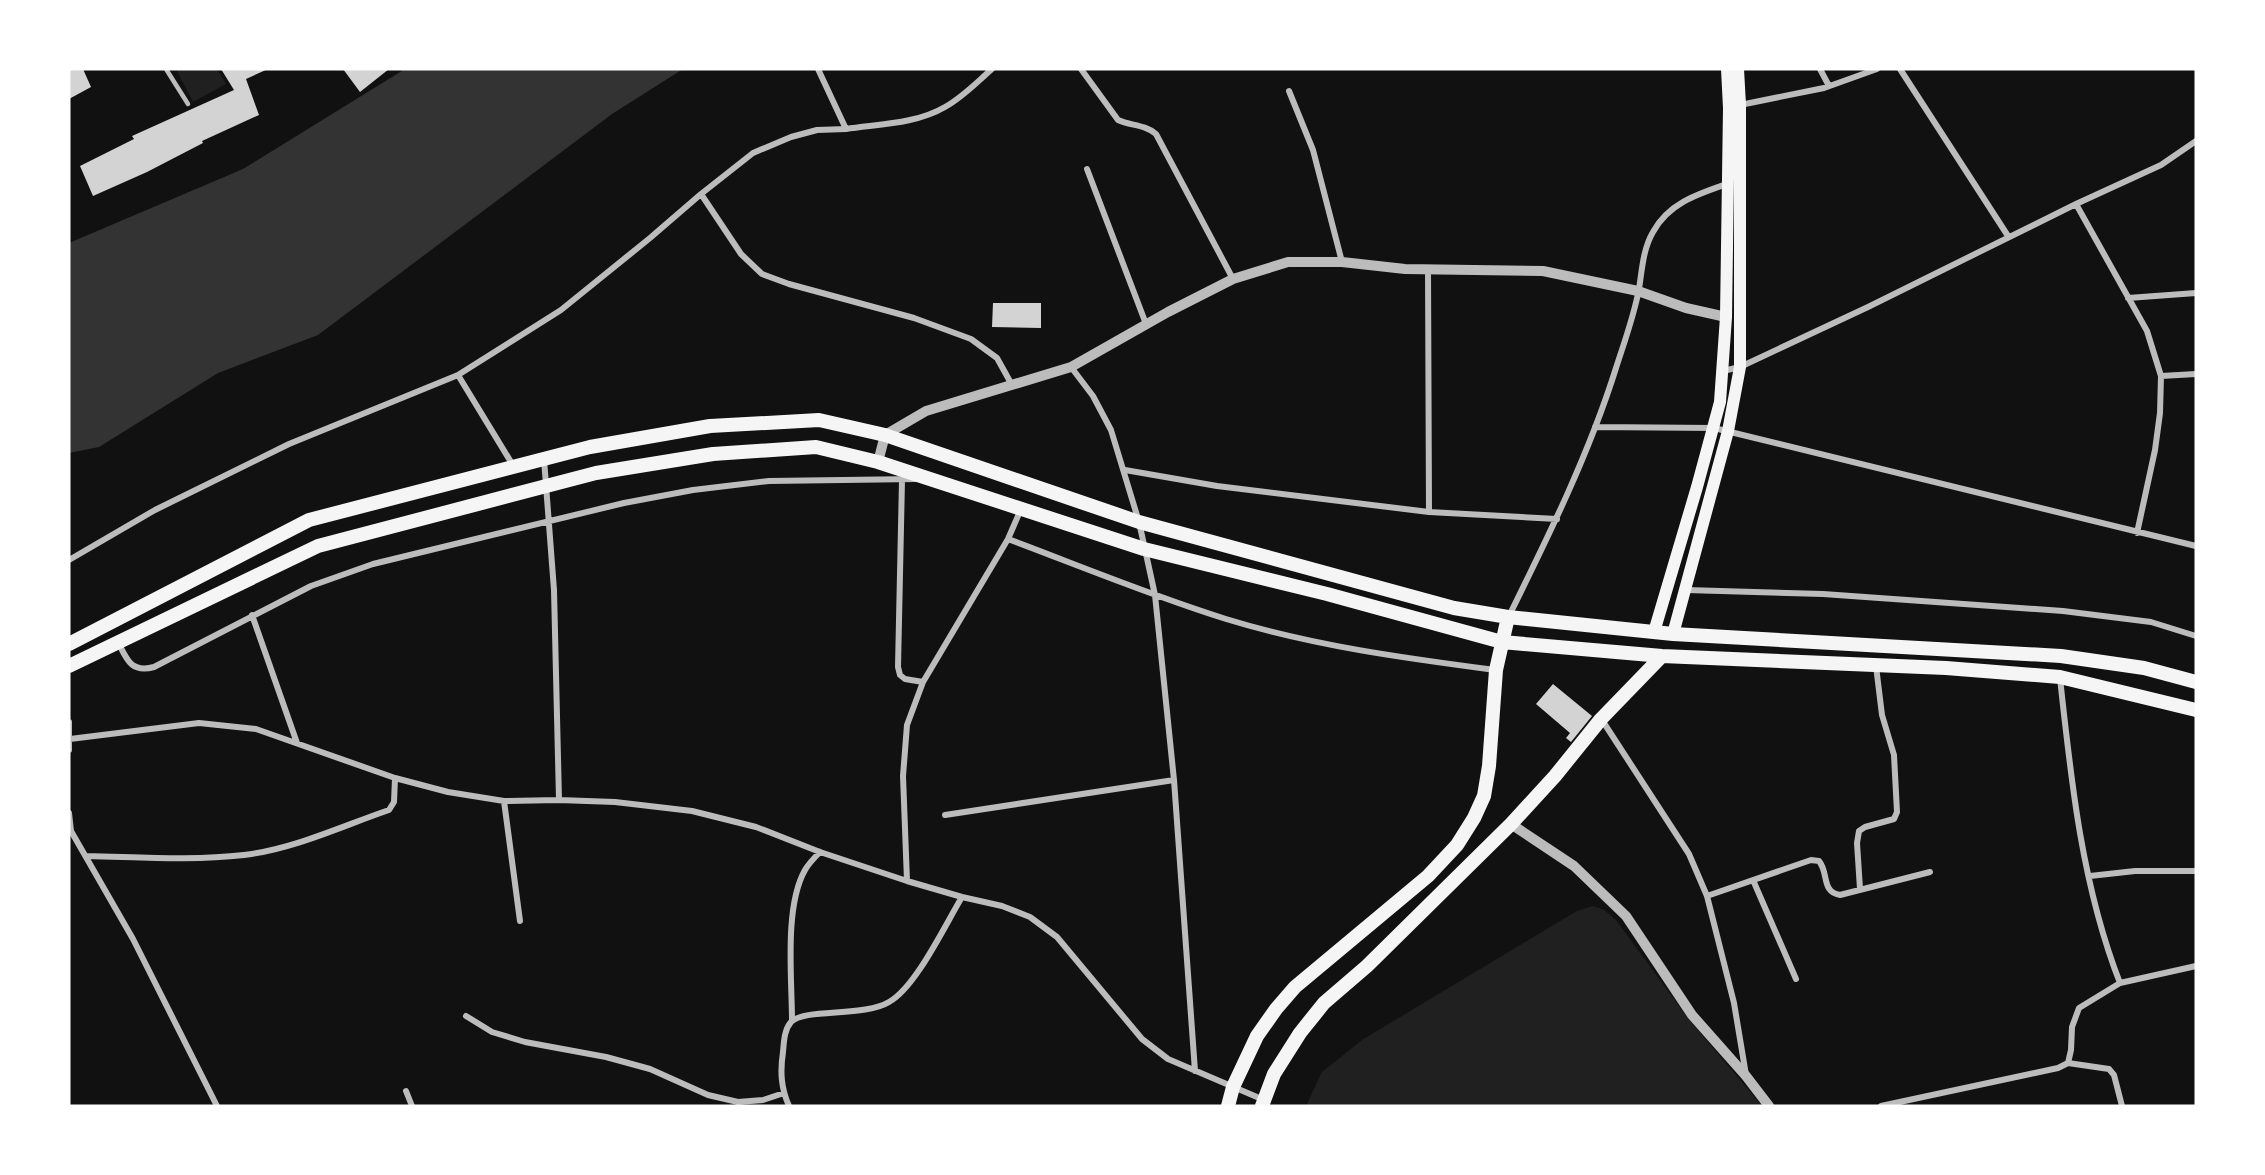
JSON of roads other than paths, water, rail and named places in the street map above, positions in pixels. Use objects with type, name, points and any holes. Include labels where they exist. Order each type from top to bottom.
[{"type":"main road","points":[[1673,634],[1728,431],[1740,367],[1734,182],[1727,69]]},
{"type":"main road","points":[[1654,632],[1714,428],[1723,371],[1740,105],[1738,69]]},
{"type":"main road","points":[[69,644],[309,520],[590,447],[710,426],[819,420],[885,435],[1138,522],[1454,608],[1508,617],[1673,634],[2061,656],[2145,668],[2196,681]]},
{"type":"main road","points":[[69,666],[318,546],[596,473],[713,454],[816,447],[878,462],[1144,549],[1327,594],[1502,642],[1662,656],[1946,668],[2060,677],[2196,710]]},
{"type":"main road","points":[[1228,1106],[1233,1087],[1257,1036],[1295,987],[1428,876],[1457,845],[1484,796],[1489,766],[1496,670],[1508,617]]},
{"type":"main road","points":[[1946,668],[1947,649]]},
{"type":"main road","points":[[1263,1103],[1274,1074],[1300,1033],[1324,1003],[1367,966],[1511,824],[1555,776],[1601,719],[1662,656]]},
{"type":"street","points":[[818,69],[846,129]]},
{"type":"street","points":[[69,561],[155,510],[288,444],[458,375],[561,310],[753,153],[781,141],[817,130],[846,129],[917,119],[943,108],[962,96],[992,69]]},
{"type":"street","points":[[1081,69],[1118,120],[1149,128],[1156,134],[1233,279]]},
{"type":"street","points":[[1820,69],[1829,86]]},
{"type":"street","points":[[1740,105],[1829,86],[1877,69]]},
{"type":"street","points":[[1900,69],[2008,236]]},
{"type":"street","points":[[1288,91],[1313,150],[1342,262]]},
{"type":"street","points":[[1723,371],[1740,367],[1868,307],[2008,236],[2161,165],[2196,141]]},
{"type":"street","points":[[1087,169],[1146,324]]},
{"type":"street","points":[[1508,617],[1557,519],[1595,427],[1616,370],[1638,291],[1643,257],[1652,232],[1667,212],[1691,197],[1734,182]]},
{"type":"street","points":[[701,194],[741,254],[762,274],[789,284],[914,318],[971,339],[998,358],[1012,385]]},
{"type":"street","points":[[2076,204],[2147,331],[2161,376],[2160,413],[2155,450],[2138,533]]},
{"type":"street","points":[[878,462],[885,435],[926,411],[1071,367],[1146,324],[1233,279],[1288,261],[1342,262],[1405,269],[1543,271],[1638,291],[1686,308],[1726,317]]},
{"type":"street","points":[[1428,269],[1430,512]]},
{"type":"street","points":[[2128,298],[2196,293]]},
{"type":"street","points":[[1071,367],[1092,396],[1111,430],[1125,471],[1155,595],[1174,780],[1195,1071]]},
{"type":"street","points":[[2161,376],[2196,374]]},
{"type":"street","points":[[458,375],[514,467]]},
{"type":"street","points":[[1595,427],[1714,428],[2196,546]]},
{"type":"street","points":[[544,459],[554,590],[559,800]]},
{"type":"street","points":[[1125,471],[1217,486],[1430,512],[1557,519]]},
{"type":"street","points":[[117,642],[129,662],[136,668],[154,667],[311,586],[373,564],[624,503],[693,490],[769,481],[932,479]]},
{"type":"street","points":[[902,480],[898,667],[900,675],[905,679],[923,682]]},
{"type":"street","points":[[908,881],[903,776],[908,725],[923,682],[1008,539],[1022,508]]},
{"type":"street","points":[[1008,539],[1155,595],[1227,619],[1301,639],[1367,653],[1496,670]]},
{"type":"street","points":[[1686,590],[1823,594],[2063,611],[2151,622],[2196,636]]},
{"type":"street","points":[[252,615],[297,743]]},
{"type":"street","points":[[1860,889],[1857,843],[1859,831],[1865,827],[1894,819],[1897,812],[1894,755],[1882,715],[1876,665]]},
{"type":"street","points":[[2060,677],[2077,817],[2110,958],[2120,982]]},
{"type":"street","points":[[1601,719],[1689,854],[1707,896],[1734,1003],[1746,1076]]},
{"type":"street","points":[[69,722],[69,750]]},
{"type":"street","points":[[70,740],[199,723],[256,729],[395,778],[448,792],[504,801],[615,802],[692,811],[756,827],[820,852],[908,881],[1002,906],[1030,917],[1057,937],[1142,1039],[1168,1059],[1233,1087],[1263,1103]]},
{"type":"street","points":[[87,856],[198,858],[245,855],[292,844],[389,810],[394,802],[395,778]]},
{"type":"street","points":[[945,815],[1174,780]]},
{"type":"street","points":[[504,801],[520,921]]},
{"type":"street","points":[[69,813],[70,831],[87,856],[133,939],[217,1106]]},
{"type":"street","points":[[1511,824],[1574,866],[1626,916],[1692,1015],[1746,1076],[1769,1106]]},
{"type":"street","points":[[789,1106],[784,1093],[781,1070],[785,1033],[792,1021],[792,930],[795,894],[805,869],[820,852]]},
{"type":"street","points":[[1707,896],[1811,860],[1820,861],[1824,866],[1828,889],[1833,894],[1840,895],[1930,872]]},
{"type":"street","points":[[2090,876],[2135,871],[2196,871]]},
{"type":"street","points":[[1753,880],[1796,979]]},
{"type":"street","points":[[792,1021],[811,1014],[858,1012],[889,1003],[910,983],[962,897]]},
{"type":"street","points":[[2068,1063],[2072,1027],[2079,1008],[2120,982],[2196,966]]},
{"type":"street","points":[[466,1016],[492,1032],[525,1042],[606,1057],[650,1069],[708,1095],[728,1100],[738,1102],[763,1100],[784,1093]]},
{"type":"street","points":[[1881,1106],[2058,1068],[2068,1063],[2109,1069],[2114,1075],[2122,1106]]},
{"type":"street","points":[[406,1091],[412,1106]]},
{"type":"lane","points":[[166,69],[188,104]]}]
